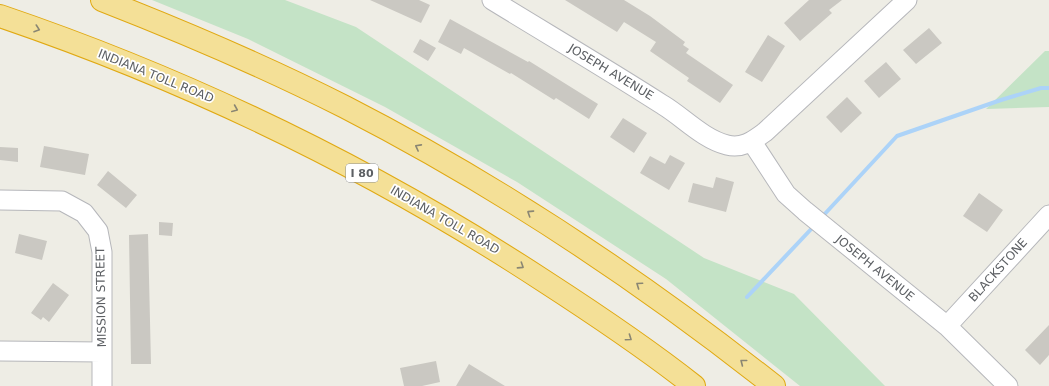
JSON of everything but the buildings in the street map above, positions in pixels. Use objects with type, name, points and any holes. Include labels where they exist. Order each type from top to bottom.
[{"type":"highway","points":[[102,0],[257,65],[346,107],[439,158],[511,200],[608,263],[698,327],[774,386]]},
{"type":"highway","name":"INDIANA TOLL ROAD","points":[[0,16],[65,38],[150,72],[245,113],[332,156],[420,204],[494,248],[590,311],[694,386]]},
{"type":"street","name":"JOSEPH AVENUE","points":[[492,0],[665,106],[713,139],[727,145],[739,146],[752,142],[771,126],[907,0]]},
{"type":"street","name":"JOSEPH AVENUE","points":[[752,142],[786,194],[840,241],[947,326],[1008,386]]},
{"type":"street","name":"MISSION STREET","points":[[0,200],[62,201],[84,212],[98,231],[102,252],[102,386]]},
{"type":"street","name":"BLACKSTONE","points":[[947,326],[1049,215]]},
{"type":"street","points":[[0,351],[102,352]]},
{"type":"green space","points":[[152,0],[285,0],[356,27],[704,258],[794,294],[885,386],[800,386],[666,279],[517,182],[385,107],[248,39]]},
{"type":"green space","points":[[1045,51],[1049,51],[1049,107],[986,109]]},
{"type":"waterway","points":[[821,218],[897,136],[1001,100],[1041,88],[1049,88]]},
{"type":"waterway","points":[[747,297],[815,225]]}]
